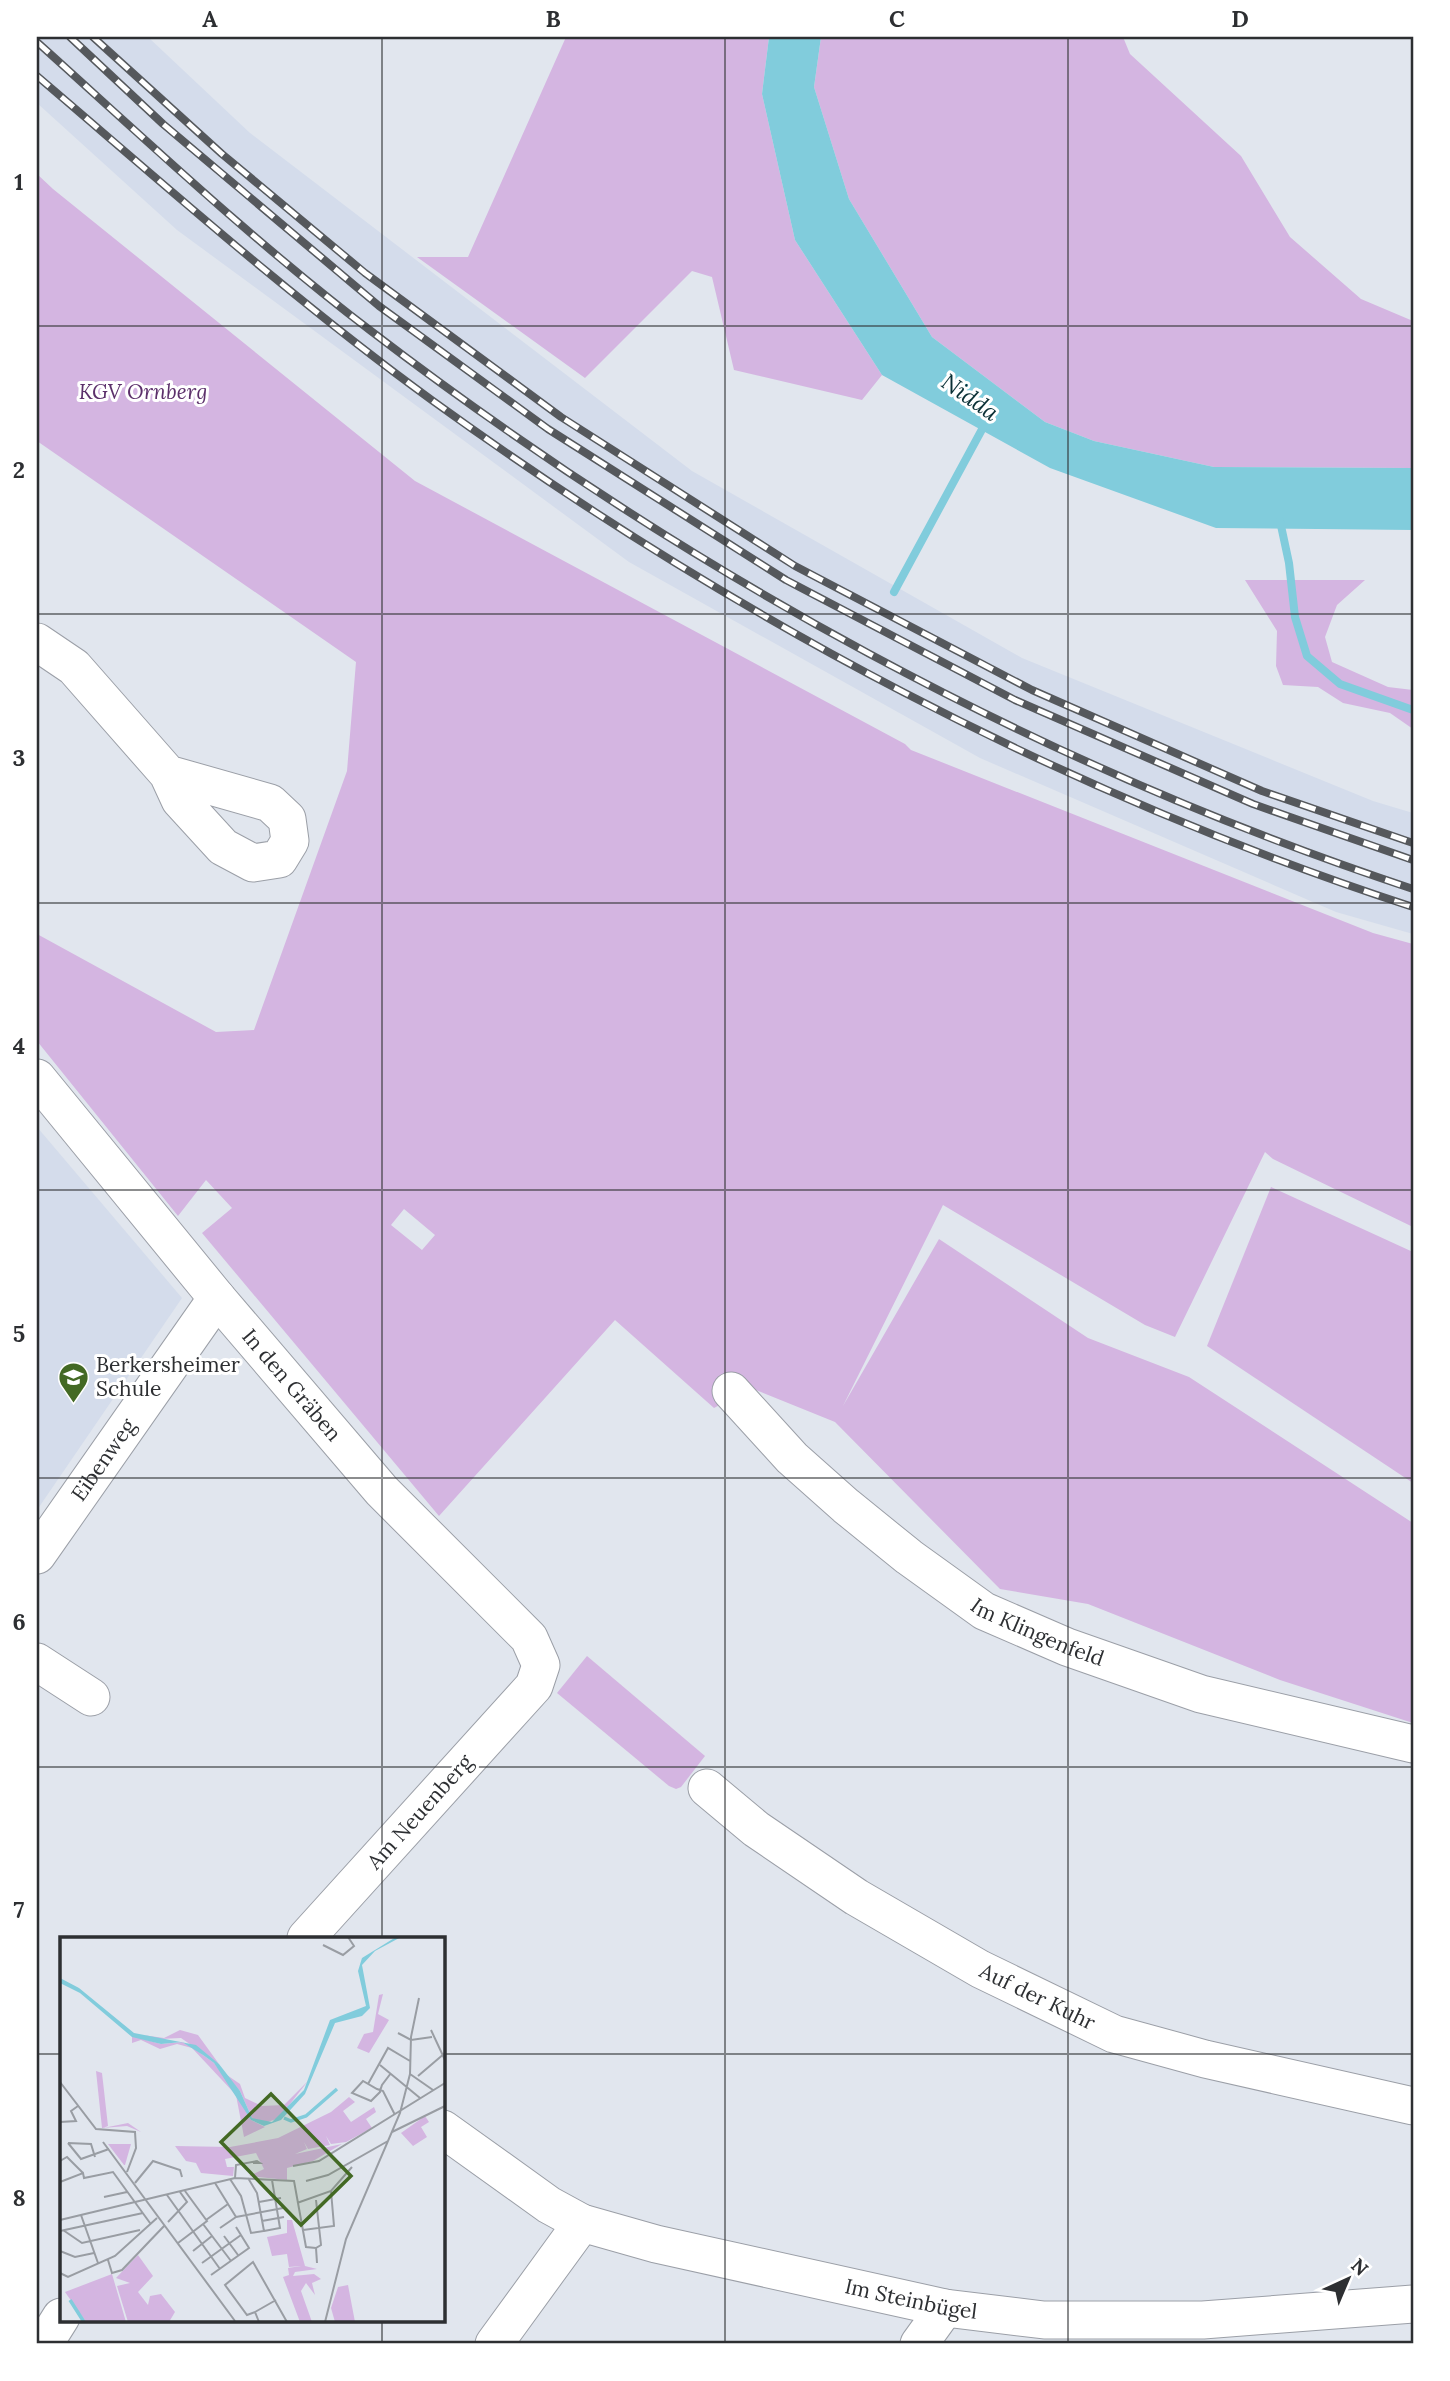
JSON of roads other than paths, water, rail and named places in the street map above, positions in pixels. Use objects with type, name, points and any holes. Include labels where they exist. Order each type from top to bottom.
[{"type":"street","points":[[37,642],[74,667],[168,774]]},
{"type":"street","name":"In den Gräben","points":[[37,1078],[217,1298],[382,1490],[529,1638],[541,1665],[534,1686]]},
{"type":"street","name":"Eibenweg","points":[[37,1555],[217,1298]]},
{"type":"street","name":"Im Klingenfeld","points":[[732,1391],[792,1458],[846,1506],[909,1557],[984,1611],[1068,1647],[1200,1693],[1413,1744]]},
{"type":"street","points":[[37,1662],[90,1697]]},
{"type":"street","name":"Am Neuenberg","points":[[307,1937],[534,1686]]},
{"type":"street","name":"Auf der Kuhr","points":[[707,1788],[756,1829],[856,1897],[980,1969],[1114,2034],[1205,2059],[1413,2106]]},
{"type":"street","name":"Im Steinbügel","points":[[444,2130],[549,2205],[582,2223],[656,2244],[945,2308],[1044,2320],[1203,2320],[1413,2304]]},
{"type":"street","points":[[494,2344],[582,2223]]},
{"type":"street","points":[[919,2344],[945,2308]]},
{"type":"street","points":[[44,2344],[60,2319]]},
{"type":"water","name":"Nidda","points":[[769,37],[821,37],[814,87],[849,199],[932,337],[1045,422],[1094,441],[1214,467],[1413,468],[1413,530],[1216,528],[1050,468],[882,375],[795,240],[762,94]]},
{"type":"waterway","name":"Nidda","points":[[894,592],[986,422]]},
{"type":"waterway","points":[[1280,521],[1289,563],[1295,617],[1307,656],[1340,684],[1413,710]]},
{"type":"railway","points":[[70,37],[163,124],[379,306],[548,429],[786,580],[1015,700],[1253,804],[1413,860]]},
{"type":"railway","points":[[93,37],[222,154],[365,273],[561,417],[795,566],[1032,690],[1262,791],[1413,843]]},
{"type":"railway","points":[[37,42],[243,226],[328,297],[491,419],[613,502],[740,580],[869,654],[1001,721],[1136,783],[1273,839],[1413,889]]},
{"type":"railway","points":[[37,76],[331,324],[433,401],[547,480],[663,555],[782,626],[904,692],[1028,754],[1154,810],[1282,861],[1413,907]]},
{"type":"place","name":"Berkersheimer Schule","points":[[73,1404]]},
{"type":"park label","name":"KGV Ornberg","points":[[143,392]]}]
